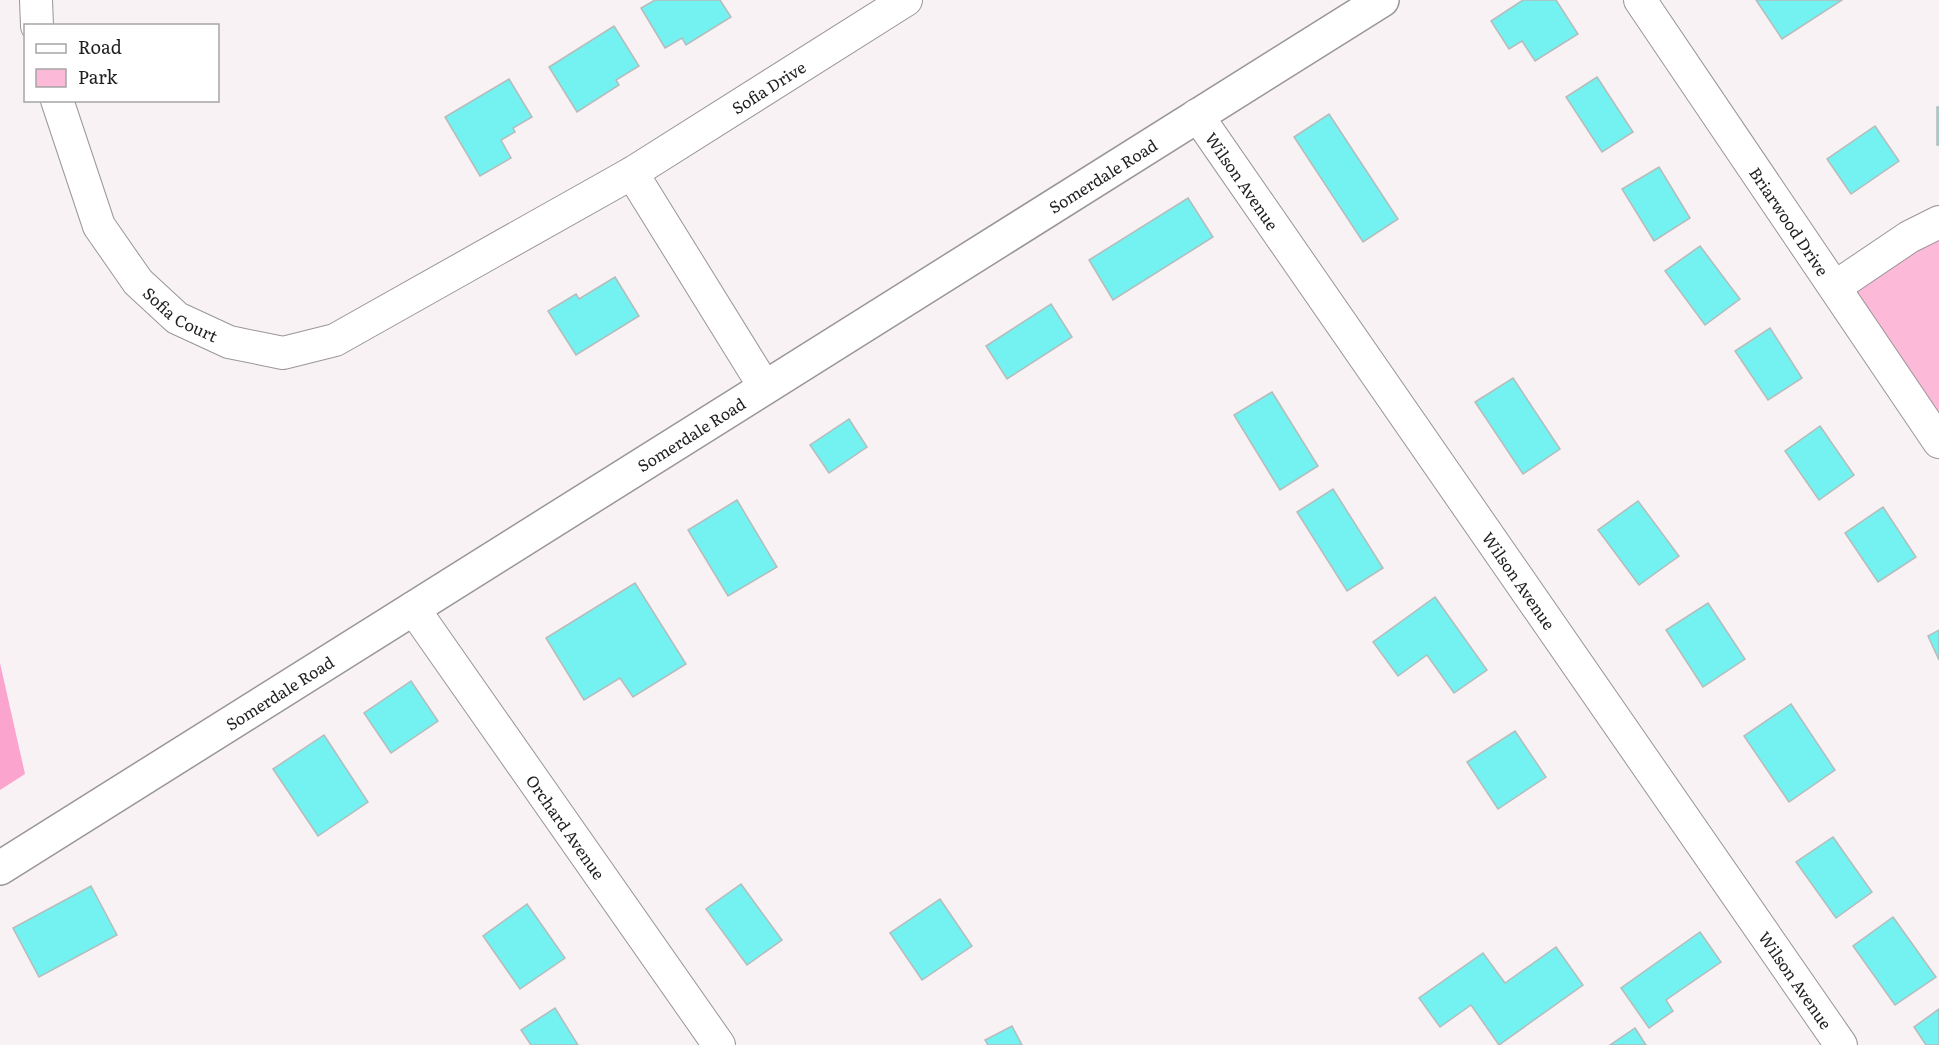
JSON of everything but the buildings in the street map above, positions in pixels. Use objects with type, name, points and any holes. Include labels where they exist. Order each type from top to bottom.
[{"type":"main road","name":"Somerdale Road","points":[[0,868],[764,386],[1382,0]]},
{"type":"street","points":[[36,0],[38,24]]},
{"type":"street","name":"Sofia Drive","points":[[414,296],[632,173],[906,0]]},
{"type":"street","name":"Briarwood Drive","points":[[1640,0],[1939,442]]},
{"type":"street","name":"Sofia Court","points":[[58,102],[99,226],[138,282],[177,318],[229,342],[283,353],[335,340],[414,296]]},
{"type":"street","name":"Wilson Avenue","points":[[1197,115],[1841,1045]]},
{"type":"street","points":[[632,173],[764,386]]},
{"type":"street","points":[[1835,286],[1909,237],[1939,222]]},
{"type":"street","name":"Orchard Avenue","points":[[413,608],[718,1045]]},
{"type":"green space","points":[[1939,222],[1939,442],[1835,287]]},
{"type":"shaded area","points":[[0,663],[25,774],[0,790]]}]
